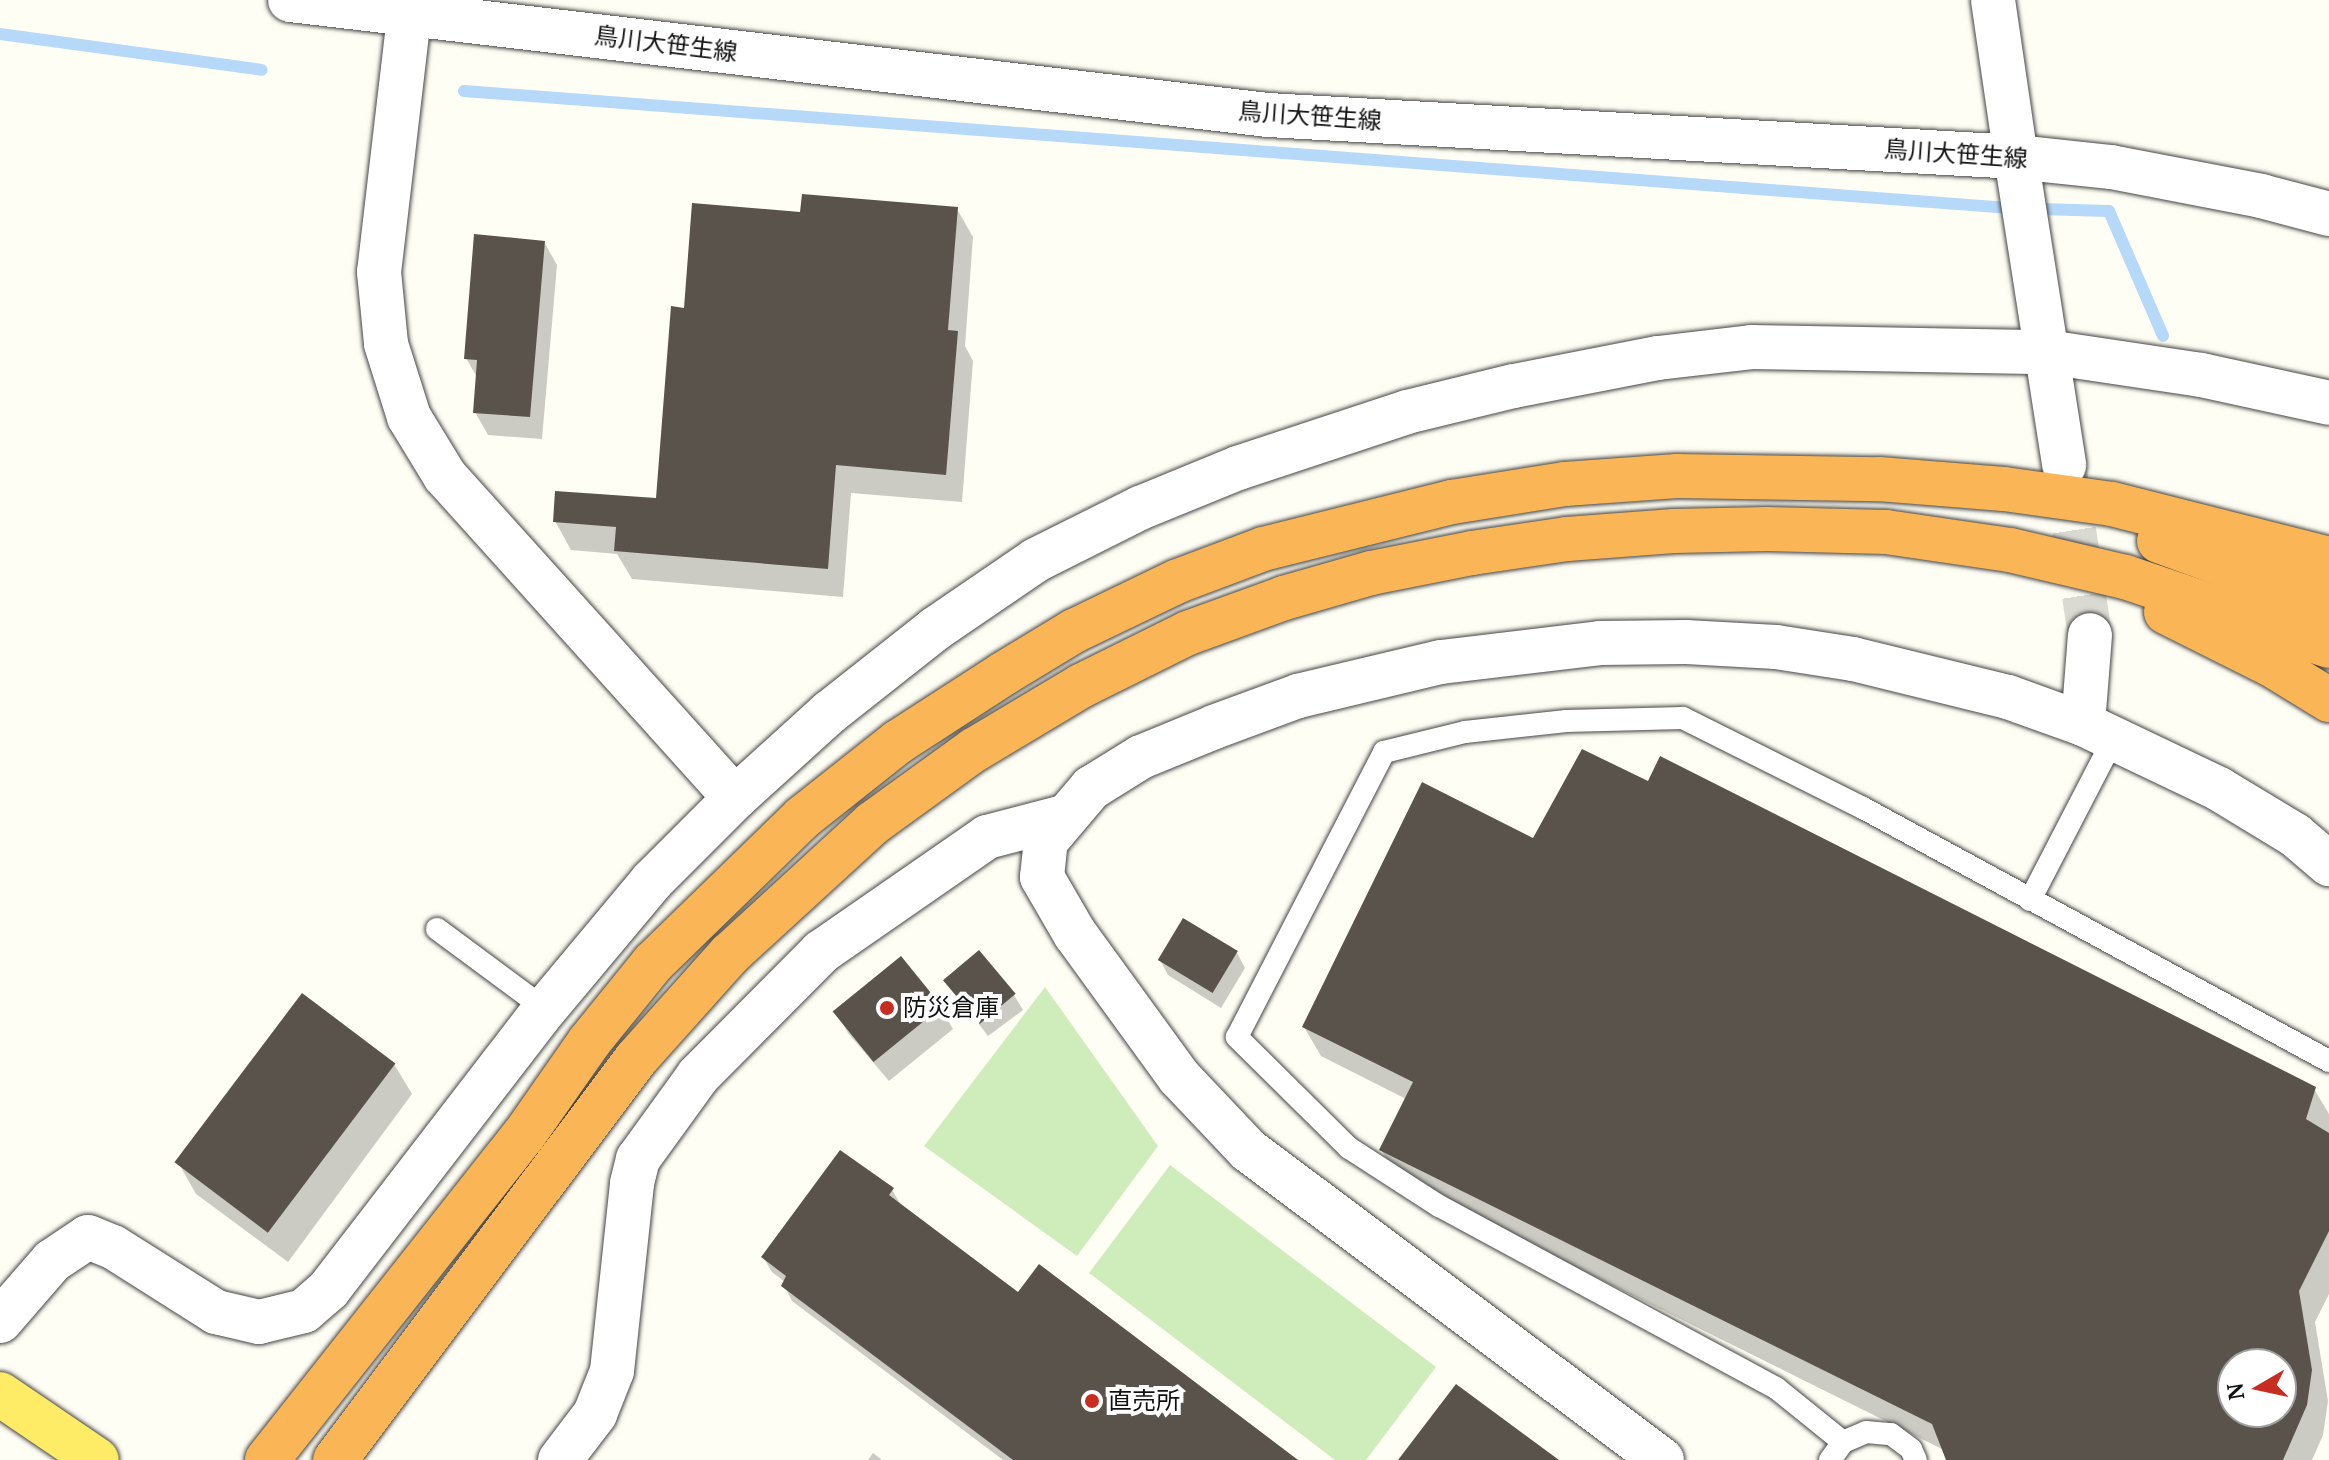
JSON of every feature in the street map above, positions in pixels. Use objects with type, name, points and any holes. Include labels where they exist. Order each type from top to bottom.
[{"type":"highway","points":[[267,1460],[524,1135],[589,1042],[653,963],[802,818],[898,742],[1039,653],[1074,631],[1178,581],[1263,549],[1452,502],[1565,484],[1677,476],[1879,479],[2004,489],[2112,504],[2329,559]]},
{"type":"highway","points":[[1879,479],[2101,525],[2183,549],[2329,603]]},
{"type":"highway","points":[[335,1460],[636,1059],[730,954],[873,823],[974,750],[1081,686],[1188,633],[1284,598],[1371,573],[1488,550],[1567,539],[1674,531],[1767,529],[1886,532],[2010,550],[2140,582],[2329,646]]},
{"type":"highway","points":[[2010,550],[2153,606],[2272,665],[2329,700]]},
{"type":"main road","points":[[0,1394],[97,1460]]},
{"type":"street","name":"鳥川大笹生線","points":[[290,0],[410,7],[1268,115],[2016,157],[2111,167],[2261,196],[2329,214]]},
{"type":"street","points":[[1993,0],[2064,465]]},
{"type":"street","points":[[410,7],[379,272],[386,344],[409,417],[454,487],[735,798]]},
{"type":"street","points":[[0,1321],[52,1261],[66,1248],[88,1237],[113,1247],[216,1312],[259,1322],[304,1311],[329,1289],[545,1009],[652,881],[735,798],[830,712],[935,629],[1036,560],[1140,508],[1314,441],[1407,412],[1514,386],[1658,358],[1751,347],[2047,352],[2201,375],[2329,403]]},
{"type":"street","points":[[2090,635],[2098,731]]},
{"type":"street","points":[[1662,1460],[1248,1150],[1179,1077],[1075,934],[1042,877],[1046,841],[1063,817],[1091,788],[1141,757],[1298,696],[1441,662],[1600,643],[1686,642],[1776,647],[1837,656],[2008,697],[2098,731],[2219,789],[2295,835],[2329,864]]},
{"type":"street","points":[[560,1460],[595,1414],[612,1371],[631,1196],[638,1159],[698,1076],[821,952],[987,837],[1063,817]]},
{"type":"lane","points":[[1916,1460],[1911,1449],[1891,1434],[1866,1432],[1837,1451],[1776,1388],[1439,1206],[1349,1148],[1237,1037],[1384,752],[1465,732],[1566,721],[1683,718],[1863,808],[2329,1061]]},
{"type":"lane","points":[[2030,900],[2098,731]]},
{"type":"lane","points":[[437,929],[545,1009]]},
{"type":"green space","points":[[1045,987],[1158,1146],[1077,1256],[924,1146]]},
{"type":"green space","points":[[1170,1165],[1436,1367],[1366,1460],[1335,1460],[1089,1273]]},
{"type":"building","points":[[802,194],[958,207],[948,330],[958,331],[946,475],[836,465],[828,569],[614,551],[616,527],[553,522],[555,491],[656,498],[671,306],[684,308],[692,203],[800,212]]},
{"type":"building","points":[[474,234],[545,241],[530,417],[473,413],[477,360],[464,359]]},
{"type":"building","points":[[1582,749],[1648,781],[1660,756],[2316,1087],[2306,1119],[2329,1133],[2329,1231],[2299,1291],[2312,1370],[2307,1405],[2297,1428],[2297,1348],[2217,1348],[2217,1428],[2297,1428],[2283,1460],[1946,1460],[1932,1424],[1379,1150],[1413,1082],[1302,1027],[1422,782],[1533,838]]},
{"type":"building","points":[[1183,918],[1238,951],[1213,993],[1158,960]]},
{"type":"building","points":[[979,950],[1016,994],[980,1024],[943,980]]},
{"type":"building","name":"防災倉庫","points":[[901,956],[942,1007],[874,1062],[833,1011]]},
{"type":"building","points":[[302,993],[395,1063],[268,1233],[174,1162]]},
{"type":"building","points":[[840,1150],[894,1188],[889,1195],[1018,1292],[1039,1264],[1298,1460],[1013,1460],[781,1286],[786,1276],[761,1257]]},
{"type":"building","points":[[1456,1384],[1559,1460],[1398,1460]]},
{"type":"waterway","points":[[0,34],[262,70]]},
{"type":"waterway","points":[[464,91],[2008,208],[2109,211],[2163,336]]},
{"type":"tunnel","points":[[2064,465],[2090,635]]},
{"type":"place","name":"防災倉庫","points":[[887,1008]]},
{"type":"place","name":"直売所","points":[[1092,1401]]}]
